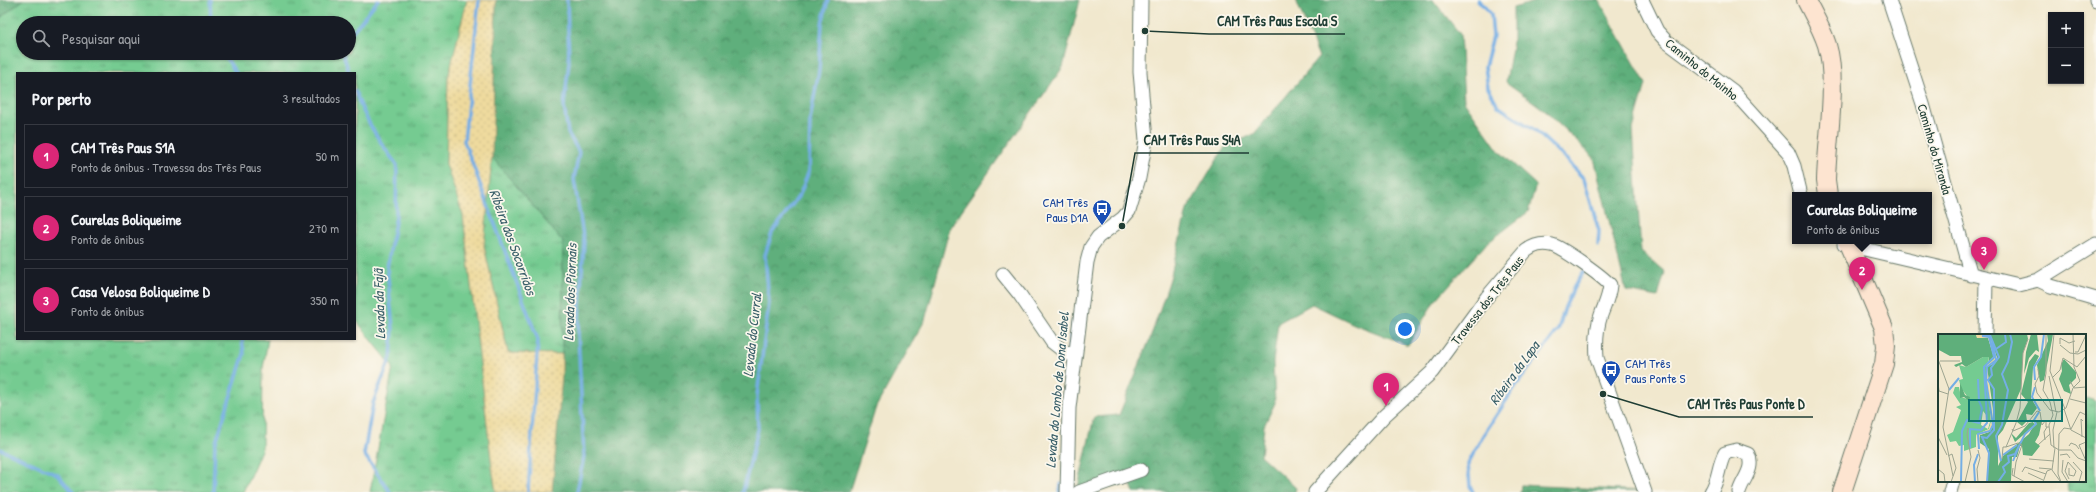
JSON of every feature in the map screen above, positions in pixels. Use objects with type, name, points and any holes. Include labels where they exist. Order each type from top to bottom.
[{"type":"main road","points":[[1806,0],[1827,44],[1830,60],[1831,86],[1826,180],[1828,192]]},
{"type":"main road","points":[[1842,492],[1884,364],[1886,346],[1884,328],[1845,244]]},
{"type":"street","points":[[1067,492],[1069,408],[1074,356],[1087,262],[1091,247],[1098,237],[1123,218],[1129,211],[1135,192],[1146,140],[1140,72],[1141,0]]},
{"type":"street","name":"Caminho do Moinho","points":[[1642,0],[1657,31],[1667,42],[1733,91],[1788,152],[1800,192]]},
{"type":"street","name":"Caminho do Miranda","points":[[1889,0],[1923,104],[1971,275]]},
{"type":"street","name":"Travessa dos Três Paus","points":[[1315,492],[1384,416],[1432,372],[1487,296],[1526,251],[1533,246],[1543,244],[1554,245],[1595,272],[1610,285],[1610,295],[1601,315],[1596,338],[1597,358],[1645,492]]},
{"type":"street","points":[[1848,244],[1971,275],[2019,285],[2038,280],[2096,244]]},
{"type":"street","points":[[1003,274],[1020,295],[1052,342],[1065,352],[1074,356]]},
{"type":"street","points":[[1985,334],[1986,278]]},
{"type":"street","points":[[2038,280],[2051,286],[2096,299]]},
{"type":"street","points":[[1711,492],[1715,486],[1721,460],[1725,453],[1737,450],[1748,454],[1751,461],[1750,469],[1739,492]]},
{"type":"street","points":[[1079,492],[1141,470]]},
{"type":"street","points":[[1950,492],[1953,482]]},
{"type":"green space","points":[[0,0],[23,0],[0,18]]},
{"type":"green space","points":[[23,0],[467,0],[448,78],[446,164],[463,215],[496,492],[370,492],[393,367],[356,320],[356,72],[16,72],[16,340],[268,340],[263,368],[262,448],[243,492],[0,492],[0,18]]},
{"type":"green space","points":[[496,0],[1080,0],[1063,67],[950,227],[925,320],[876,407],[849,492],[552,492],[562,375],[563,242],[492,157]]},
{"type":"green space","points":[[1296,0],[1433,0],[1460,34],[1464,101],[1499,151],[1536,185],[1528,212],[1486,244],[1434,302],[1408,345],[1354,324],[1312,304],[1278,323],[1273,363],[1275,403],[1264,426],[1261,456],[1296,488],[1295,492],[1134,492],[1130,483],[1077,492],[1094,417],[1119,415],[1151,336],[1170,279],[1187,210],[1224,148],[1254,134],[1319,57]]},
{"type":"green space","points":[[1541,0],[1599,0],[1646,84],[1633,129],[1641,252],[1665,272],[1658,297],[1626,291],[1594,158],[1543,109],[1506,82],[1513,42],[1513,8]]},
{"type":"green space","points":[[492,157],[563,242],[562,354],[508,353],[484,246]]},
{"type":"green space","points":[[2086,398],[2096,401],[2096,492],[2069,492],[2068,482],[2086,482]]},
{"type":"green space","points":[[1521,485],[1643,491],[1520,492]]},
{"type":"sand","points":[[467,0],[496,0],[492,157],[484,246],[508,353],[562,354],[562,375],[552,492],[496,492],[463,215],[446,164],[448,78]]},
{"type":"waterway","points":[[210,0],[211,16]]},
{"type":"waterway","name":"Levada da Fajã","points":[[356,27],[378,0]]},
{"type":"waterway","name":"Ribeira dos Socorridos","points":[[479,0],[464,141],[538,340],[528,492]]},
{"type":"waterway","name":"Levada dos Piornais","points":[[567,0],[569,62],[564,106],[568,133],[579,152],[574,179],[584,242],[578,334],[584,456],[577,492]]},
{"type":"waterway","name":"Levada do Curral","points":[[743,492],[758,429],[757,396],[769,303],[765,255],[772,233],[800,194],[809,171],[810,120],[819,70],[822,24],[828,0]]},
{"type":"waterway","points":[[1478,0],[1491,14],[1493,36],[1485,67],[1488,88],[1499,107],[1536,131],[1567,160],[1584,179],[1599,231],[1598,246]]},
{"type":"waterway","points":[[228,60],[235,72]]},
{"type":"waterway","name":"Levada da Fajã","points":[[345,60],[349,72]]},
{"type":"waterway","name":"Levada da Fajã","points":[[356,94],[373,130],[397,165],[396,216],[387,268],[393,329],[391,357],[373,403],[364,454],[390,492]]},
{"type":"waterway","name":"Ribeira da Lapa","points":[[1473,492],[1470,486],[1468,464],[1482,437],[1515,387],[1558,330],[1565,307],[1574,287],[1586,268]]},
{"type":"waterway","name":"Levada do Lombo de Dona Isabel","points":[[1069,350],[1073,323]]},
{"type":"waterway","points":[[213,492],[215,445],[244,354],[242,340]]},
{"type":"waterway","name":"Levada do Lombo de Dona Isabel","points":[[1067,374],[1068,357]]},
{"type":"waterway","points":[[0,449],[57,474],[73,492]]},
{"type":"waterway","name":"Levada do Lombo de Dona Isabel","points":[[1060,492],[1061,484]]},
{"type":"place","name":"CAM Três Paus Escola S","points":[[1145,31]]},
{"type":"place","name":"CAM Três Paus D1A","points":[[1102,226]]},
{"type":"place","name":"CAM Três Paus S4A","points":[[1122,226]]},
{"type":"place","name":"Casa Velosa Boliqueime D","points":[[1984,270]]},
{"type":"place","name":"Courelas Boliqueime","points":[[1862,290]]},
{"type":"place","name":"CAM Três Paus Ponte S","points":[[1611,387]]},
{"type":"place","name":"CAM Três Paus Ponte D","points":[[1603,394]]},
{"type":"place","name":"CAM Três Paus S1A","points":[[1386,406]]}]
